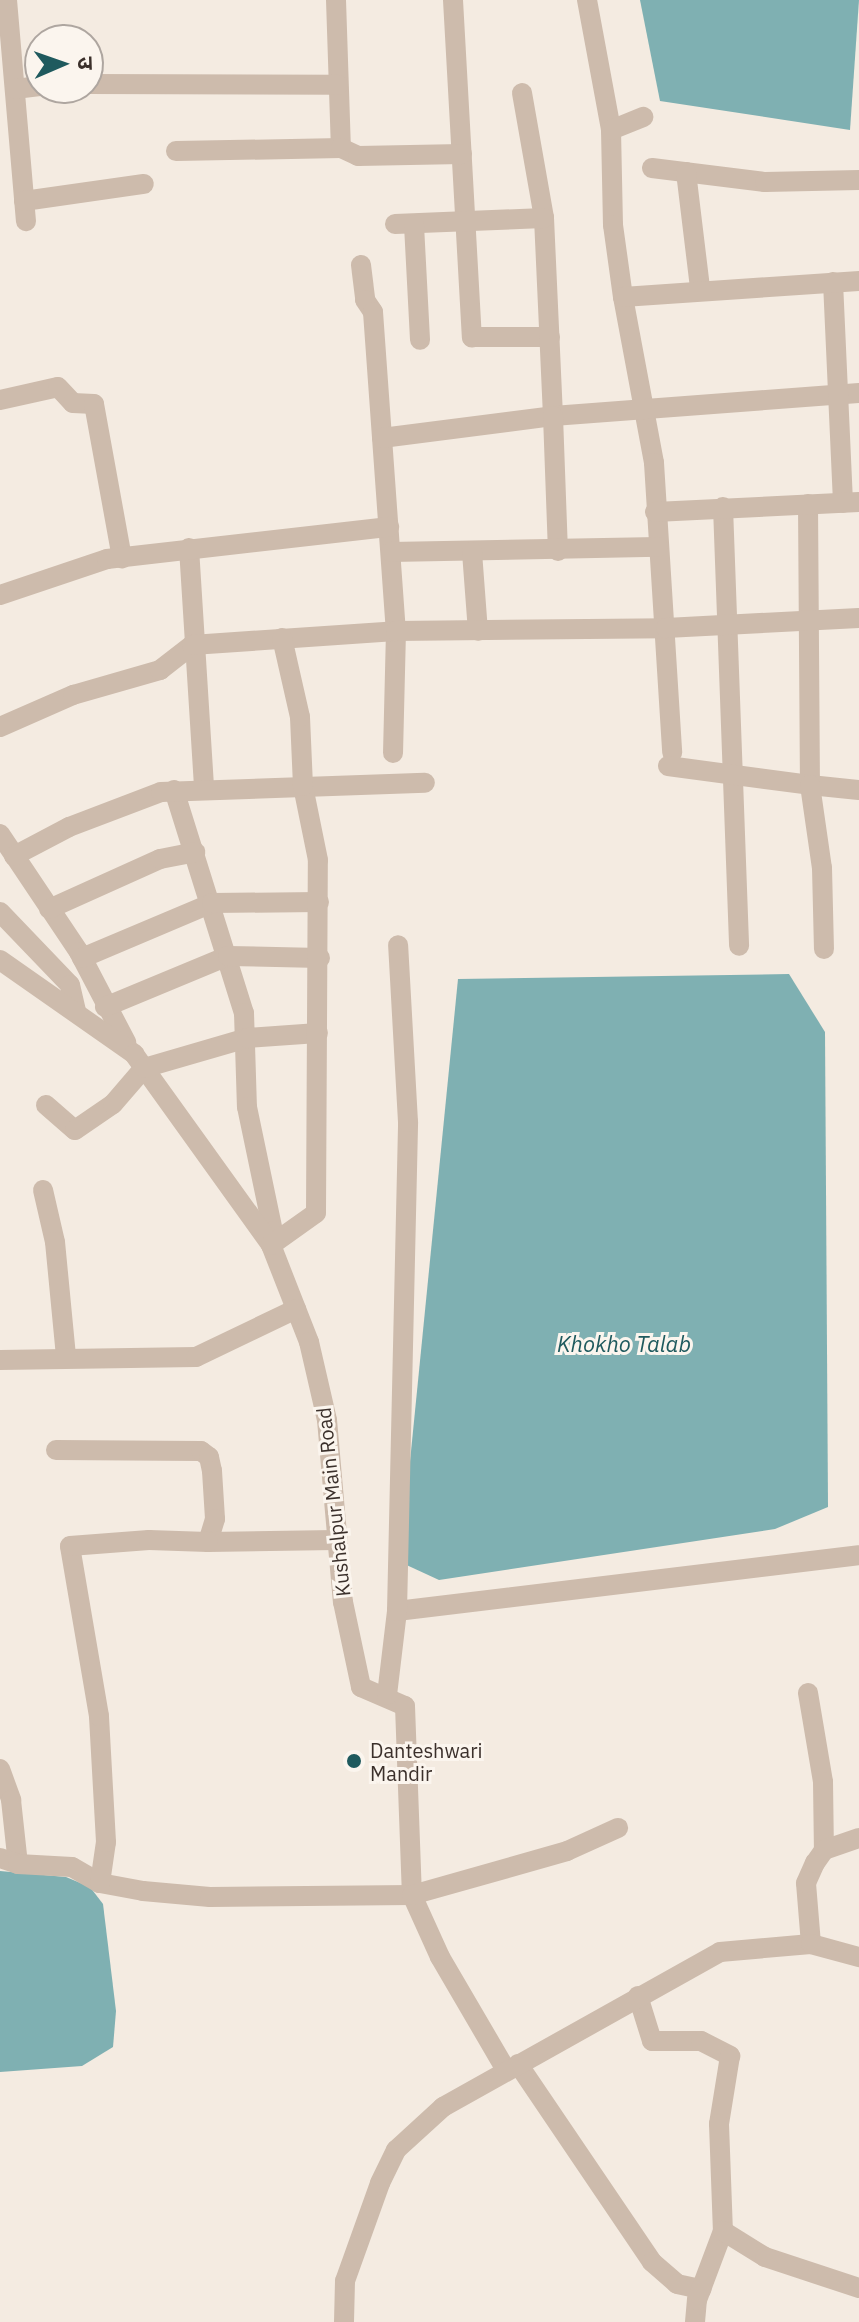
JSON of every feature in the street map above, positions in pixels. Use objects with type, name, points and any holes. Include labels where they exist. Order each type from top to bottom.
[{"type":"street","points":[[7,0],[6,52],[15,89],[9,134],[25,211],[144,184]]},
{"type":"street","points":[[336,0],[341,148]]},
{"type":"street","points":[[453,0],[472,337],[550,337]]},
{"type":"street","points":[[587,0],[611,130],[613,225],[623,297],[654,463],[655,512],[666,628],[665,694],[670,759],[734,774],[859,790]]},
{"type":"street","points":[[104,84],[338,85]]},
{"type":"street","points":[[15,89],[24,88]]},
{"type":"street","points":[[522,93],[544,218],[558,551]]},
{"type":"street","points":[[611,130],[643,117]]},
{"type":"street","points":[[176,151],[341,148],[358,156],[462,154]]},
{"type":"street","points":[[652,168],[765,182],[859,180]]},
{"type":"street","points":[[686,172],[700,288]]},
{"type":"street","points":[[420,340],[404,224],[467,225],[544,218]]},
{"type":"street","points":[[361,265],[365,300],[373,312],[391,552],[396,631],[393,753]]},
{"type":"street","points":[[623,297],[700,288],[859,281]]},
{"type":"street","points":[[655,512],[851,503],[837,395],[833,282]]},
{"type":"street","points":[[0,400],[58,387],[73,403],[94,404],[122,558]]},
{"type":"street","points":[[382,438],[553,416],[859,393]]},
{"type":"street","points":[[808,504],[806,622],[810,785],[822,868],[824,949]]},
{"type":"street","points":[[723,507],[739,946]]},
{"type":"street","points":[[0,595],[122,558],[389,527]]},
{"type":"street","points":[[391,552],[658,547]]},
{"type":"street","points":[[189,548],[192,645],[204,787]]},
{"type":"street","points":[[472,552],[478,631]]},
{"type":"street","points":[[0,727],[73,695],[160,670],[192,645],[396,631],[666,628],[859,618]]},
{"type":"street","points":[[271,1245],[316,1213],[320,958],[318,860],[303,786],[300,717],[282,638]]},
{"type":"street","points":[[14,856],[69,827],[174,790],[425,783]]},
{"type":"street","points":[[174,790],[228,956],[247,1038],[247,1107],[273,1231],[271,1245]]},
{"type":"street","points":[[0,834],[82,958],[105,1007],[139,1061]]},
{"type":"street","points":[[49,909],[160,859],[195,852]]},
{"type":"street","points":[[82,958],[212,903],[319,902]]},
{"type":"street","points":[[0,912],[70,985],[76,1011]]},
{"type":"street","points":[[387,1695],[397,1611],[408,1122],[398,945]]},
{"type":"street","points":[[105,1007],[228,956],[320,958]]},
{"type":"street","name":"Kushalpur Main Road","points":[[0,960],[76,1011],[139,1061],[271,1245],[296,1309],[327,1420],[335,1540],[361,1687],[387,1695],[405,1706],[412,1895]]},
{"type":"street","points":[[46,1105],[68,1129],[87,1126],[139,1061],[247,1038],[318,1033]]},
{"type":"street","points":[[43,1190],[55,1242],[66,1356]]},
{"type":"street","points":[[0,1360],[66,1356],[196,1357],[296,1309]]},
{"type":"street","points":[[56,1450],[201,1451],[209,1457],[212,1471],[215,1519],[208,1542]]},
{"type":"street","points":[[100,1883],[106,1842],[99,1716],[70,1546],[149,1540],[335,1540]]},
{"type":"street","points":[[397,1611],[859,1555]]},
{"type":"street","points":[[808,1693],[823,1782],[824,1850],[806,1883],[811,1944]]},
{"type":"street","points":[[0,1769],[11,1800],[9,1861],[72,1867],[100,1883],[210,1897],[412,1895],[567,1851],[618,1828]]},
{"type":"street","points":[[824,1850],[859,1838]]},
{"type":"street","points":[[412,1895],[482,2035],[512,2067],[652,2262],[677,2284],[701,2289]]},
{"type":"street","points":[[344,2322],[345,2281],[361,2227],[396,2150],[443,2107],[720,1952],[811,1944],[859,1957]]},
{"type":"street","points":[[638,1996],[652,2041],[701,2041],[730,2056],[719,2124],[723,2231],[701,2289],[695,2322]]},
{"type":"street","points":[[723,2231],[765,2257],[859,2288]]},
{"type":"water","points":[[640,0],[859,0],[850,130],[660,101]]},
{"type":"water","name":"Khokho Talab","points":[[789,974],[825,1032],[828,1507],[775,1529],[439,1580],[400,1562],[458,979]]},
{"type":"water","points":[[0,1871],[66,1877],[90,1887],[103,1904],[116,2011],[113,2047],[82,2066],[0,2072]]},
{"type":"place","name":"Danteshwari Mandir","points":[[354,1761]]}]
